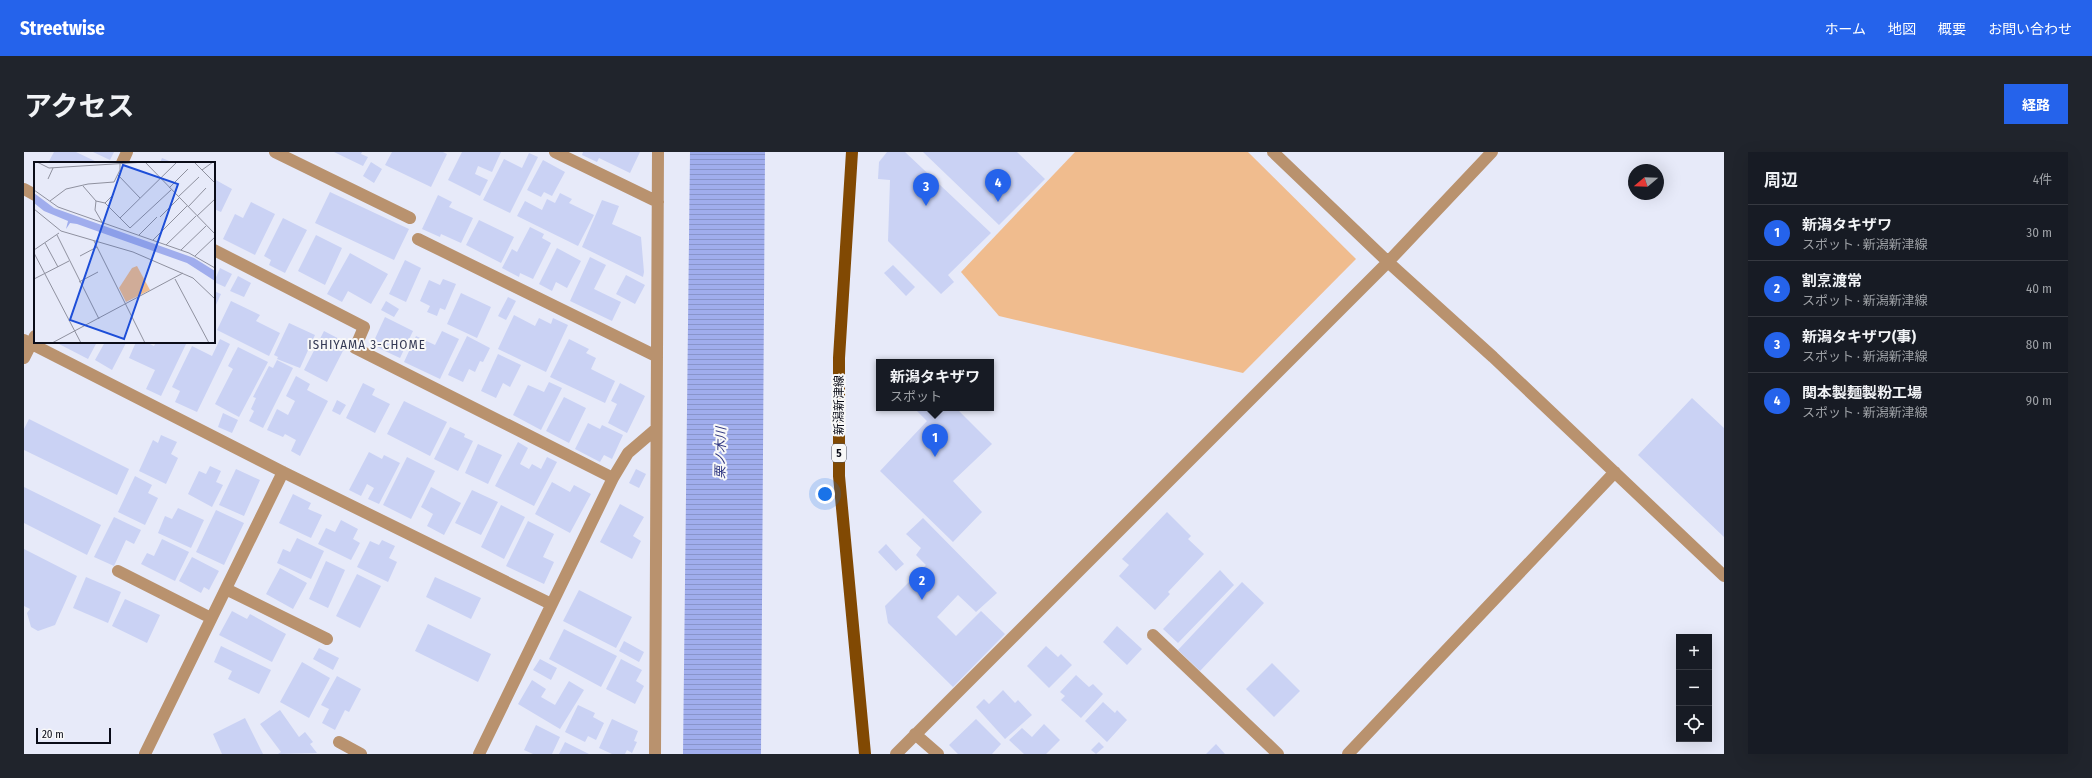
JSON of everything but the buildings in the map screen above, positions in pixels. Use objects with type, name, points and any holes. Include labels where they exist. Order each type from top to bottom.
[{"type":"main road","name":"新潟新津線","points":[[852,152],[838,358],[839,476],[865,754]]},
{"type":"street","points":[[122,162],[127,152]]},
{"type":"street","points":[[275,152],[410,218]]},
{"type":"street","points":[[554,152],[658,202]]},
{"type":"street","points":[[655,754],[658,152]]},
{"type":"street","points":[[1274,152],[1388,262],[1493,357],[1724,576]]},
{"type":"street","points":[[896,754],[1388,262],[1492,152]]},
{"type":"street","points":[[24,189],[34,194]]},
{"type":"street","points":[[418,239],[656,356]]},
{"type":"street","points":[[215,251],[364,326],[355,348],[613,478]]},
{"type":"street","points":[[24,358],[30,340]]},
{"type":"street","points":[[36,343],[282,472],[551,604]]},
{"type":"street","points":[[479,754],[613,478],[628,453],[656,429]]},
{"type":"street","points":[[145,754],[282,472]]},
{"type":"street","points":[[1348,754],[1615,472]]},
{"type":"street","points":[[118,571],[211,618]]},
{"type":"street","points":[[226,589],[327,639]]},
{"type":"street","points":[[1153,635],[1278,754]]},
{"type":"street","points":[[915,734],[938,754]]},
{"type":"street","points":[[339,742],[361,754]]},
{"type":"shaded area","points":[[1075,152],[1248,152],[1356,259],[1243,373],[999,316],[961,272]]},
{"type":"water","name":"栗ノ木川","points":[[690,152],[765,152],[761,754],[683,754]]},
{"type":"place","name":"関本製麺製粉工場","points":[[998,202]]},
{"type":"place","name":"新潟タキザワ(事)","points":[[926,206]]},
{"type":"place","name":"新潟タキザワ","points":[[935,457]]},
{"type":"place","name":"割烹渡常","points":[[922,600]]},
{"type":"district","name":"ISHIYAMA 3-CHOME","points":[[367,344]]}]
